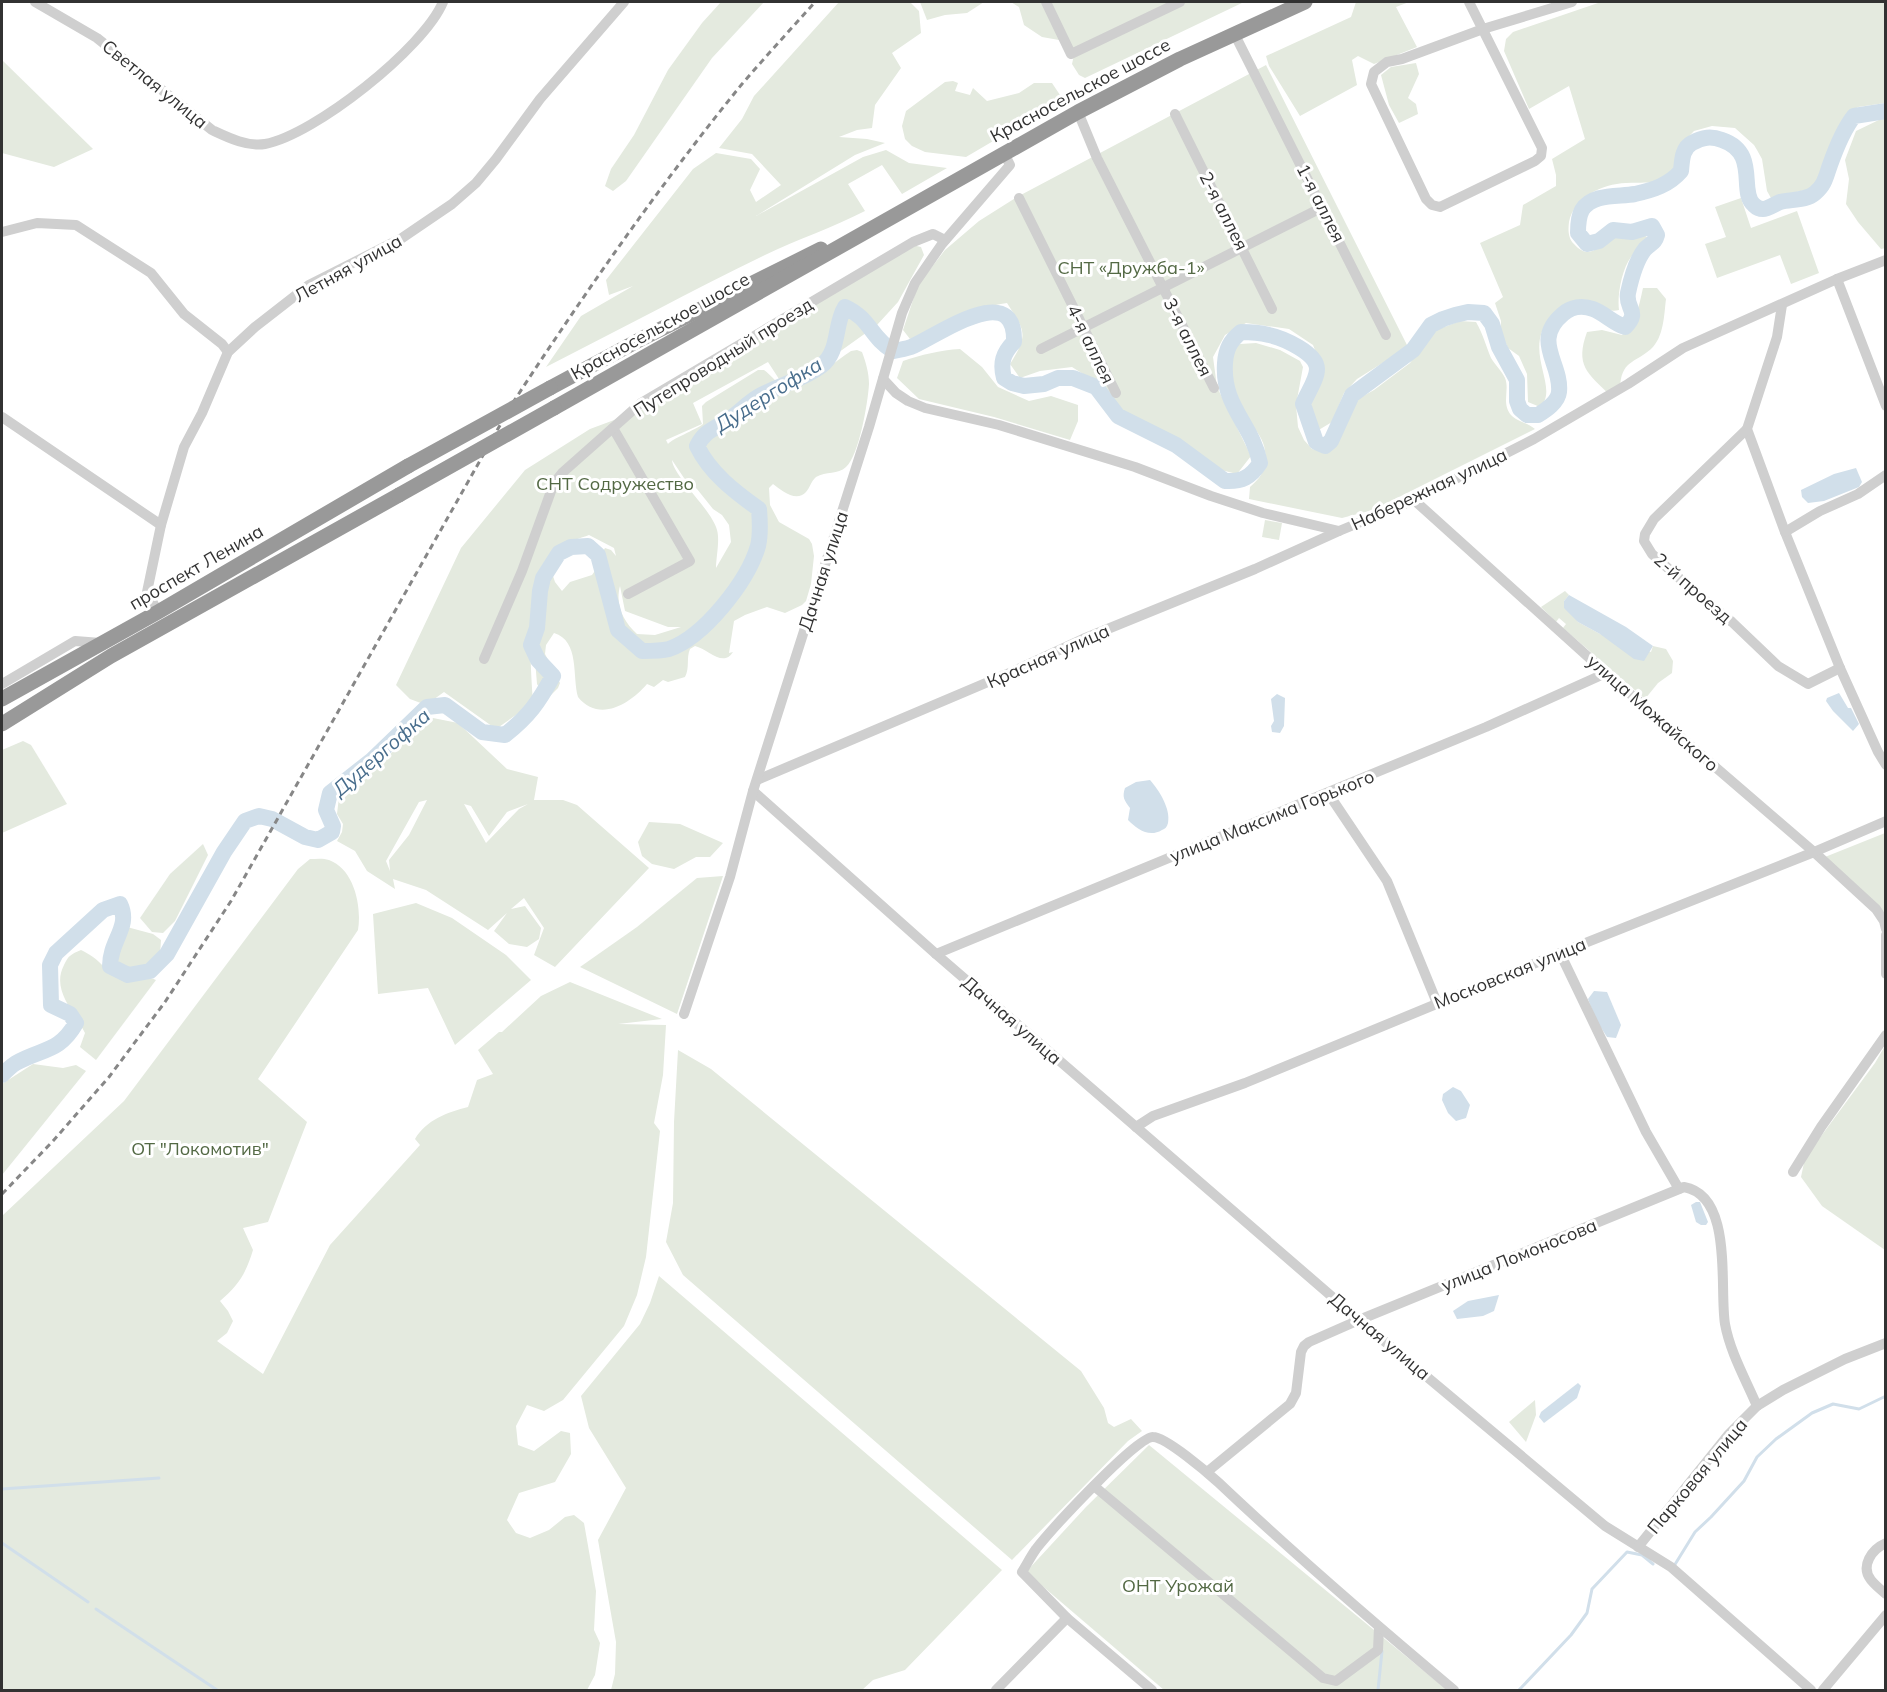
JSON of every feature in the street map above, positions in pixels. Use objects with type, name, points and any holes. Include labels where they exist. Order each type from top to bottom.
[{"type":"highway","name":"Красносельское шоссе","points":[[399,495],[1078,112],[1180,59],[1305,2]]},
{"type":"highway","name":"Красносельское шоссе","points":[[408,466],[550,388],[811,252],[879,226]]},
{"type":"highway","name":"проспект Ленина","points":[[2,699],[158,612],[408,466]]},
{"type":"highway","name":"проспект Ленина","points":[[2,724],[111,656],[399,495]]},
{"type":"street","name":"Светлая улица","points":[[35,2],[97,38],[212,130],[235,140],[262,145],[286,138],[357,94],[428,27],[443,2]]},
{"type":"street","name":"Летняя улица","points":[[158,612],[147,592],[161,525],[184,447],[228,352],[255,327],[309,285],[402,238],[428,222],[476,183],[540,99],[624,2]]},
{"type":"street","points":[[1046,2],[1071,54],[1180,2]]},
{"type":"street","points":[[1468,2],[1483,29],[1542,148],[1541,156],[1440,207],[1432,205],[1426,199],[1410,168],[1371,84],[1374,72],[1387,62],[1402,59],[1483,29],[1572,2]]},
{"type":"street","name":"1-я аллея","points":[[1234,33],[1386,335]]},
{"type":"street","name":"3-я аллея","points":[[1078,112],[1097,158],[1214,388]]},
{"type":"street","name":"2-я аллея","points":[[1175,114],[1272,309]]},
{"type":"street","name":"Дачная улица","points":[[1004,153],[1010,165],[945,240],[915,283],[902,313],[755,786],[936,954],[1359,1320],[1605,1526],[1671,1568],[1811,1690]]},
{"type":"street","name":"4-я аллея","points":[[1019,198],[1116,393]]},
{"type":"street","points":[[1041,349],[1323,207]]},
{"type":"street","points":[[2,232],[37,223],[76,225],[151,273],[184,314],[222,344],[228,352]]},
{"type":"street","name":"Путепроводный проезд","points":[[484,659],[522,571],[554,483],[562,473],[641,404],[913,242],[933,234],[945,240]]},
{"type":"street","name":"Набережная улица","points":[[883,379],[896,393],[926,408],[999,425],[1135,467],[1210,496],[1263,513],[1339,531],[1414,500],[1534,439],[1628,384],[1683,348],[1837,279],[1886,260]]},
{"type":"street","points":[[1837,279],[1886,406]]},
{"type":"street","name":"2-й проезд","points":[[1782,305],[1777,336],[1748,429],[1654,519],[1645,534],[1644,542],[1652,554],[1696,594],[1732,622],[1778,666],[1808,684],[1840,668]]},
{"type":"street","points":[[2,417],[161,525]]},
{"type":"street","points":[[613,428],[690,561],[628,594]]},
{"type":"street","points":[[1748,429],[1785,532],[1840,668],[1886,765]]},
{"type":"street","points":[[1785,532],[1820,511],[1858,494],[1886,475]]},
{"type":"street","name":"улица Можайского","points":[[1414,500],[1606,673],[1814,852],[1876,909],[1886,929]]},
{"type":"street","name":"Красная улица","points":[[755,786],[1083,639],[1255,569],[1339,531]]},
{"type":"street","points":[[2,684],[75,641],[101,643]]},
{"type":"street","name":"улица Максима Горького","points":[[936,954],[1486,727],[1606,673]]},
{"type":"street","points":[[684,1014],[729,877],[755,786]]},
{"type":"street","points":[[1328,793],[1387,881],[1437,1003]]},
{"type":"street","name":"Московская улица","points":[[1136,1127],[1153,1116],[1245,1083],[1886,821]]},
{"type":"street","points":[[1886,935],[1886,974]]},
{"type":"street","points":[[1560,953],[1646,1131],[1680,1189],[1684,1187],[1696,1189],[1705,1199],[1713,1214],[1722,1246],[1725,1323],[1729,1340],[1757,1406]]},
{"type":"street","points":[[1793,1172],[1821,1127],[1886,1035]]},
{"type":"street","name":"улица Ломоносова","points":[[1207,1472],[1290,1404],[1296,1393],[1301,1352],[1309,1342],[1680,1189]]},
{"type":"street","name":"Парковая улица","points":[[1638,1547],[1729,1434],[1757,1406],[1783,1390],[1845,1359],[1886,1343]]},
{"type":"street","points":[[1146,1689],[1067,1618],[1022,1572],[1036,1549],[1094,1486],[1132,1449],[1147,1437],[1155,1436],[1207,1472],[1379,1627],[1454,1690]]},
{"type":"street","points":[[1094,1486],[1323,1678],[1336,1681],[1377,1650],[1379,1627]]},
{"type":"street","points":[[1886,1543],[1872,1553],[1866,1570],[1869,1579],[1886,1594]]},
{"type":"street","points":[[1823,1690],[1886,1615]]},
{"type":"street","points":[[996,1690],[1067,1618]]},
{"type":"green space","points":[[721,2],[764,2],[712,58],[626,181],[613,191],[605,186],[611,169],[634,135],[668,70],[702,23]]},
{"type":"green space","points":[[839,2],[910,2],[919,11],[921,33],[892,53],[901,68],[875,105],[872,128],[857,130],[839,137],[885,143],[855,155],[756,216],[863,157],[886,150],[909,163],[947,168],[902,194],[882,165],[848,184],[865,211],[765,255],[546,367],[581,316],[633,286],[609,295],[606,280],[693,169],[716,153],[751,159],[760,169],[750,190],[756,202],[781,185],[752,154],[719,148],[742,119],[754,96]]},
{"type":"green space","points":[[920,2],[984,2],[967,13],[945,15],[927,20]]},
{"type":"green space","points":[[1011,2],[1244,2],[1085,78],[1079,75],[1072,64],[1074,55],[1059,40],[1042,37],[1024,25],[1019,7]]},
{"type":"green space","points":[[1356,2],[1409,2],[1396,7],[1417,47],[1374,64],[1358,56],[1352,60],[1357,85],[1300,116],[1269,66],[1266,56],[1351,17]]},
{"type":"green space","points":[[1601,2],[1885,2],[1885,103],[1858,107],[1847,115],[1825,164],[1820,182],[1814,188],[1771,198],[1767,191],[1762,159],[1754,145],[1735,128],[1712,126],[1694,131],[1679,147],[1674,171],[1664,179],[1608,186],[1583,199],[1572,213],[1569,222],[1569,234],[1580,250],[1591,251],[1618,236],[1640,233],[1647,237],[1625,268],[1620,290],[1619,310],[1614,311],[1594,304],[1575,302],[1558,310],[1543,329],[1540,354],[1546,389],[1545,399],[1540,407],[1528,402],[1527,374],[1519,356],[1508,348],[1501,333],[1501,321],[1495,303],[1503,297],[1480,243],[1520,225],[1523,205],[1556,186],[1552,159],[1585,139],[1569,86],[1529,109],[1504,51],[1506,39],[1513,32]]},
{"type":"green space","points":[[2,60],[93,149],[54,167],[2,153]]},
{"type":"green space","points":[[1416,63],[1419,74],[1408,98],[1416,104],[1418,114],[1399,123],[1389,105],[1381,75],[1391,67]]},
{"type":"green space","name":"СНТ «Дружба-1»","points":[[1266,65],[1408,347],[1357,379],[1344,393],[1332,422],[1317,431],[1310,400],[1322,368],[1313,345],[1289,329],[1246,323],[1225,335],[1213,357],[1217,387],[1251,456],[1237,474],[1217,469],[1179,442],[1123,411],[1099,384],[1072,367],[1040,371],[1020,378],[1010,364],[1020,346],[1021,327],[1007,303],[982,308],[910,339],[903,330],[918,285],[945,250],[979,221],[1017,197]]},
{"type":"green space","points":[[945,82],[958,83],[955,91],[970,95],[973,88],[987,101],[1019,93],[1034,83],[1052,83],[1060,95],[1060,102],[966,157],[925,152],[912,146],[905,139],[902,126],[906,111]]},
{"type":"green space","points":[[1885,117],[1886,248],[1881,249],[1846,204],[1849,179],[1845,160],[1856,131]]},
{"type":"green space","points":[[1741,198],[1751,228],[1797,211],[1819,273],[1791,284],[1780,255],[1717,278],[1705,244],[1726,237],[1715,207]]},
{"type":"green space","name":"СНТ Содружество","points":[[908,244],[921,247],[924,255],[898,302],[877,325],[821,365],[779,379],[768,362],[693,403],[702,424],[666,440],[668,444],[703,424],[702,406],[706,402],[758,370],[764,370],[783,387],[792,388],[809,381],[851,351],[862,352],[869,384],[862,428],[851,461],[839,471],[816,477],[802,495],[793,496],[773,484],[769,488],[770,505],[779,522],[809,539],[812,544],[814,556],[811,584],[806,601],[802,605],[785,613],[767,607],[745,615],[734,621],[729,653],[733,652],[729,656],[720,658],[695,646],[689,652],[685,677],[668,682],[663,680],[654,687],[647,684],[623,704],[605,710],[586,705],[578,697],[574,660],[568,643],[554,633],[546,645],[545,654],[560,683],[550,696],[537,684],[534,647],[537,617],[547,577],[553,576],[562,591],[570,582],[592,575],[599,565],[605,548],[611,550],[616,556],[614,548],[589,535],[563,546],[550,561],[541,578],[532,620],[533,703],[496,729],[444,692],[426,705],[410,699],[396,685],[461,548],[525,470],[590,429],[641,410]],"holes":[[[672,460],[684,478],[697,489],[713,509],[722,515],[729,525],[731,542],[716,568],[718,534],[714,522],[679,475]],[[620,586],[625,611],[668,627],[681,627],[655,635],[637,634],[621,612]]]},
{"type":"green space","points":[[1643,288],[1657,288],[1666,299],[1661,332],[1651,349],[1626,368],[1620,389],[1610,395],[1585,368],[1582,353],[1587,332],[1602,330],[1622,335],[1634,320]]},
{"type":"green space","points":[[1460,321],[1476,322],[1491,358],[1505,378],[1508,410],[1513,417],[1535,429],[1373,510],[1342,518],[1249,499],[1250,487],[1259,478],[1264,468],[1265,451],[1259,435],[1233,399],[1228,374],[1230,348],[1240,344],[1256,343],[1280,350],[1300,361],[1303,367],[1296,405],[1298,427],[1304,440],[1312,449],[1321,451],[1330,447],[1344,427],[1347,412],[1356,400],[1374,390],[1410,363],[1434,331]]},
{"type":"green space","points":[[960,349],[982,367],[998,387],[1029,401],[1051,396],[1078,405],[1078,421],[1070,440],[994,417],[919,399],[897,378],[903,361],[945,350]]},
{"type":"green space","points":[[1265,520],[1282,523],[1279,540],[1262,537]]},
{"type":"green space","points":[[1565,591],[1569,595],[1564,601],[1578,622],[1600,634],[1651,652],[1653,646],[1666,649],[1673,661],[1672,673],[1658,683],[1645,699],[1563,628],[1566,624],[1559,618],[1556,622],[1541,607]]},
{"type":"green space","points":[[433,718],[458,723],[507,769],[538,777],[534,800],[563,800],[577,805],[649,868],[555,967],[534,955],[544,928],[524,898],[511,909],[525,906],[541,928],[539,939],[527,947],[509,944],[494,931],[507,913],[488,930],[426,890],[393,879],[395,889],[367,871],[355,851],[337,841],[343,824],[337,814],[339,797]],"holes":[[[427,800],[409,835],[389,860],[390,871],[386,861],[419,802]],[[464,804],[471,806],[489,836],[507,812],[528,804],[519,809],[486,843]]]},
{"type":"green space","points":[[23,741],[31,745],[67,804],[2,833],[2,750]]},
{"type":"green space","points":[[649,822],[680,824],[723,843],[710,857],[696,857],[674,869],[652,864],[642,856],[638,842]]},
{"type":"green space","points":[[1885,833],[1885,913],[1825,857]]},
{"type":"green space","points":[[203,844],[208,855],[175,921],[163,933],[152,932],[140,918],[170,874]]},
{"type":"green space","name":"ОТ \"Локомотив\"","points":[[310,859],[329,860],[345,871],[354,889],[359,920],[358,930],[258,1079],[307,1122],[268,1222],[243,1228],[253,1250],[241,1278],[220,1301],[233,1321],[227,1333],[217,1341],[263,1374],[330,1245],[420,1145],[415,1139],[420,1132],[438,1118],[468,1107],[477,1080],[493,1074],[478,1050],[502,1032],[541,996],[570,982],[662,1019],[618,1024],[666,1025],[663,1075],[654,1123],[660,1131],[646,1257],[637,1295],[624,1326],[563,1400],[544,1411],[527,1405],[516,1426],[518,1445],[534,1451],[561,1431],[570,1433],[571,1454],[555,1482],[519,1493],[507,1520],[516,1533],[530,1538],[549,1530],[565,1517],[574,1515],[584,1523],[596,1591],[594,1630],[600,1643],[595,1675],[587,1690],[2,1690],[2,1216],[124,1101],[298,869]]},
{"type":"green space","points":[[723,876],[677,1014],[580,967],[637,927],[697,878]]},
{"type":"green space","points":[[416,903],[452,918],[506,955],[531,980],[455,1045],[428,988],[378,994],[373,914]]},
{"type":"green space","points":[[127,927],[153,934],[161,940],[160,955],[153,963],[139,969],[125,969],[117,964],[116,952]]},
{"type":"green space","points":[[81,950],[119,978],[156,980],[96,1060],[80,1047],[85,1033],[62,992],[60,983],[67,959]]},
{"type":"green space","points":[[1885,1046],[1885,1250],[1822,1206],[1801,1177],[1805,1158]]},
{"type":"green space","points":[[678,1050],[711,1069],[1081,1371],[1104,1408],[1108,1423],[1114,1427],[1131,1419],[1142,1431],[1128,1441],[1012,1560],[683,1275],[666,1242],[673,1203]]},
{"type":"green space","points":[[33,1064],[63,1068],[76,1065],[86,1071],[2,1175],[2,1084]]},
{"type":"green space","points":[[659,1276],[1002,1570],[905,1670],[873,1680],[862,1690],[611,1690],[615,1674],[616,1642],[598,1540],[626,1488],[589,1428],[581,1396],[640,1324]]},
{"type":"green space","points":[[1535,1400],[1536,1415],[1526,1442],[1509,1422]]},
{"type":"green space","name":"ОНТ Урожай","points":[[1149,1445],[1447,1690],[1164,1690],[1026,1572],[1086,1507]]},
{"type":"shaded area","points":[[1856,468],[1862,482],[1859,487],[1824,501],[1808,503],[1802,497],[1801,490],[1834,474]]},
{"type":"shaded area","points":[[1569,595],[1626,627],[1653,646],[1644,661],[1634,659],[1600,634],[1578,622],[1564,608],[1564,601]]},
{"type":"shaded area","points":[[1839,693],[1848,708],[1851,708],[1859,724],[1853,731],[1826,701],[1827,698]]},
{"type":"shaded area","points":[[1277,694],[1285,698],[1284,726],[1280,733],[1272,732],[1271,726],[1274,721],[1271,699]]},
{"type":"shaded area","points":[[1150,780],[1164,800],[1168,812],[1168,824],[1157,832],[1148,833],[1128,820],[1130,808],[1124,796],[1125,788],[1136,782]]},
{"type":"shaded area","points":[[1594,991],[1607,992],[1621,1025],[1616,1038],[1607,1037],[1596,1020],[1588,999]]},
{"type":"shaded area","points":[[1453,1087],[1461,1091],[1470,1105],[1466,1118],[1456,1121],[1448,1113],[1442,1100],[1443,1094]]},
{"type":"shaded area","points":[[1700,1202],[1708,1222],[1706,1225],[1696,1222],[1691,1205]]},
{"type":"shaded area","points":[[1499,1295],[1494,1311],[1483,1316],[1457,1319],[1453,1311],[1468,1301]]},
{"type":"shaded area","points":[[1578,1383],[1581,1386],[1577,1398],[1544,1423],[1539,1417],[1541,1412]]},
{"type":"waterway","name":"Дудергофка","points":[[2,1075],[16,1063],[49,1049],[70,1033],[76,1023],[70,1014],[51,1005],[50,965],[56,953],[103,910],[120,904],[123,912],[122,927],[113,949],[110,966],[128,975],[150,971],[167,954],[224,852],[245,821],[259,816],[272,819],[305,837],[318,840],[332,832],[333,826],[326,810],[330,793],[372,760],[427,707],[445,705],[482,732],[505,735],[521,722],[538,702],[553,676],[538,660],[531,645],[537,628],[543,578],[559,553],[571,547],[588,546],[598,555],[618,630],[642,651],[669,649],[696,633],[723,606],[745,575],[758,546],[760,528],[759,509],[732,489],[716,473],[697,446],[712,429],[754,400],[821,366],[834,346],[839,321],[845,307],[860,317],[879,340],[893,351],[911,347],[973,316],[989,313],[1002,314],[1011,323],[1014,342],[1003,358],[1004,378],[1024,386],[1044,384],[1058,378],[1073,378],[1096,387],[1118,416],[1176,445],[1225,481],[1236,481],[1249,475],[1260,463],[1251,437],[1228,392],[1225,378],[1228,349],[1231,342],[1241,332],[1259,333],[1290,343],[1306,352],[1316,363],[1317,373],[1303,404],[1316,442],[1325,446],[1331,441],[1352,395],[1413,350],[1431,325],[1468,312],[1484,313],[1492,324],[1499,347],[1517,380],[1517,401],[1520,409],[1527,415],[1538,415],[1554,402],[1559,392],[1559,381],[1548,343],[1554,324],[1570,310],[1585,307],[1625,327],[1632,317],[1628,298],[1634,270],[1642,253],[1657,235],[1652,226],[1632,232],[1613,230],[1599,241],[1587,244],[1578,233],[1578,222],[1582,210],[1587,205],[1599,198],[1635,194],[1666,183],[1681,171],[1686,148],[1700,139],[1707,138],[1722,140],[1734,146],[1741,154],[1745,163],[1750,199],[1754,205],[1765,209],[1780,202],[1807,197],[1815,193],[1823,184],[1840,139],[1854,116],[1886,111]]},
{"type":"waterway","points":[[1674,1566],[1695,1532],[1744,1481],[1757,1457],[1776,1439],[1812,1413],[1833,1404],[1859,1409],[1886,1396]]},
{"type":"waterway","points":[[2,1489],[159,1478]]},
{"type":"waterway","points":[[2,1543],[88,1602]]},
{"type":"waterway","points":[[1519,1690],[1571,1635],[1587,1613],[1592,1589],[1627,1552],[1642,1555],[1653,1564]]},
{"type":"waterway","points":[[96,1609],[217,1690]]},
{"type":"waterway","points":[[1378,1690],[1382,1651]]},
{"type":"railway","points":[[2,1194],[53,1141],[109,1077],[165,1002],[231,901],[512,404],[595,281],[681,162],[742,84],[815,2]]}]
